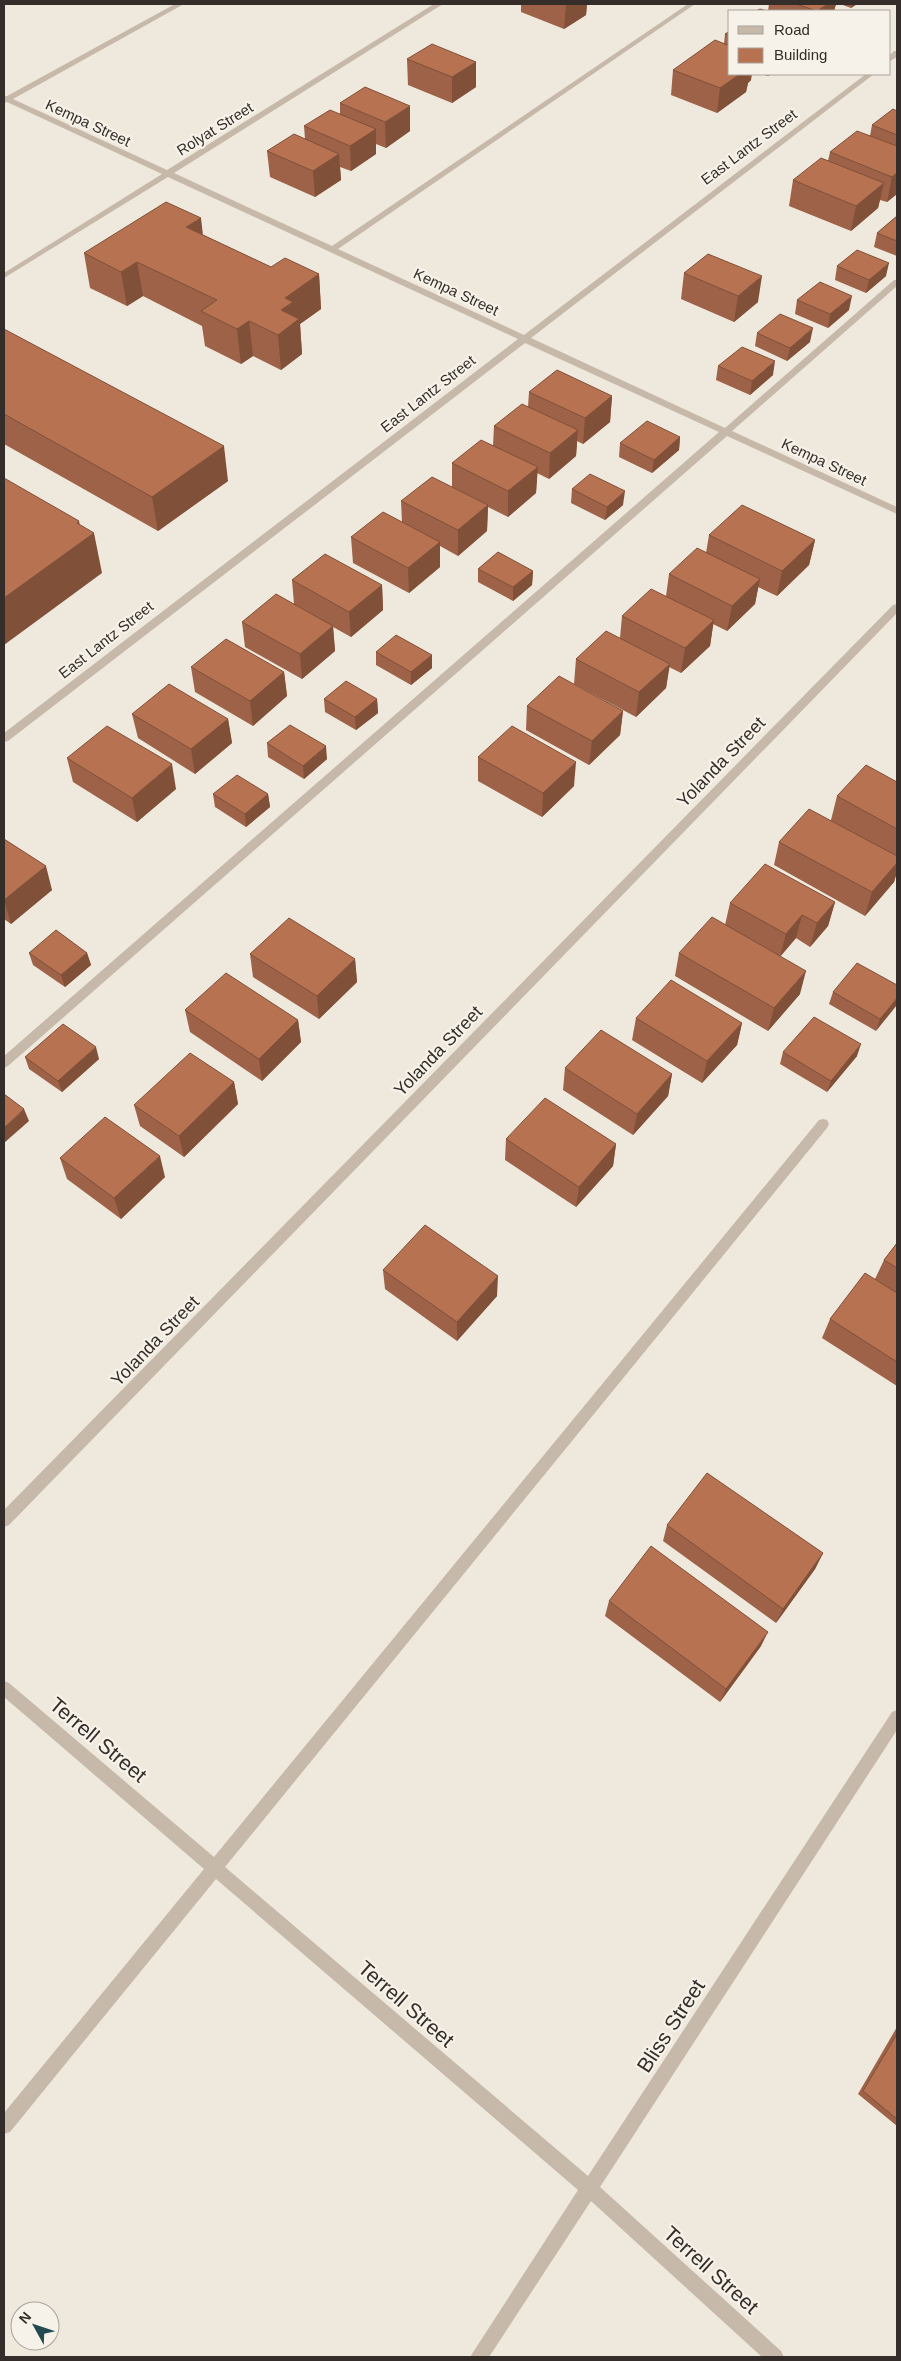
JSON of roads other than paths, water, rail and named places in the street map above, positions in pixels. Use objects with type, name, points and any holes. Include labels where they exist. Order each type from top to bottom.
[{"type":"street","points":[[4,100],[180,4]]},
{"type":"street","name":"Rolyat Street","points":[[4,276],[440,4]]},
{"type":"street","points":[[332,250],[692,4]]},
{"type":"street","name":"East Lantz Street","points":[[4,738],[869,75]]},
{"type":"street","name":"Kempa Street","points":[[4,100],[897,511]]},
{"type":"street","points":[[4,1063],[897,282]]},
{"type":"street","name":"Yolanda Street","points":[[4,1520],[897,607]]},
{"type":"street","points":[[4,2126],[823,1124]]},
{"type":"street","name":"Terrell Street","points":[[4,1688],[589,2188],[775,2357]]},
{"type":"street","name":"Bliss Street","points":[[479,2357],[897,1717]]}]
